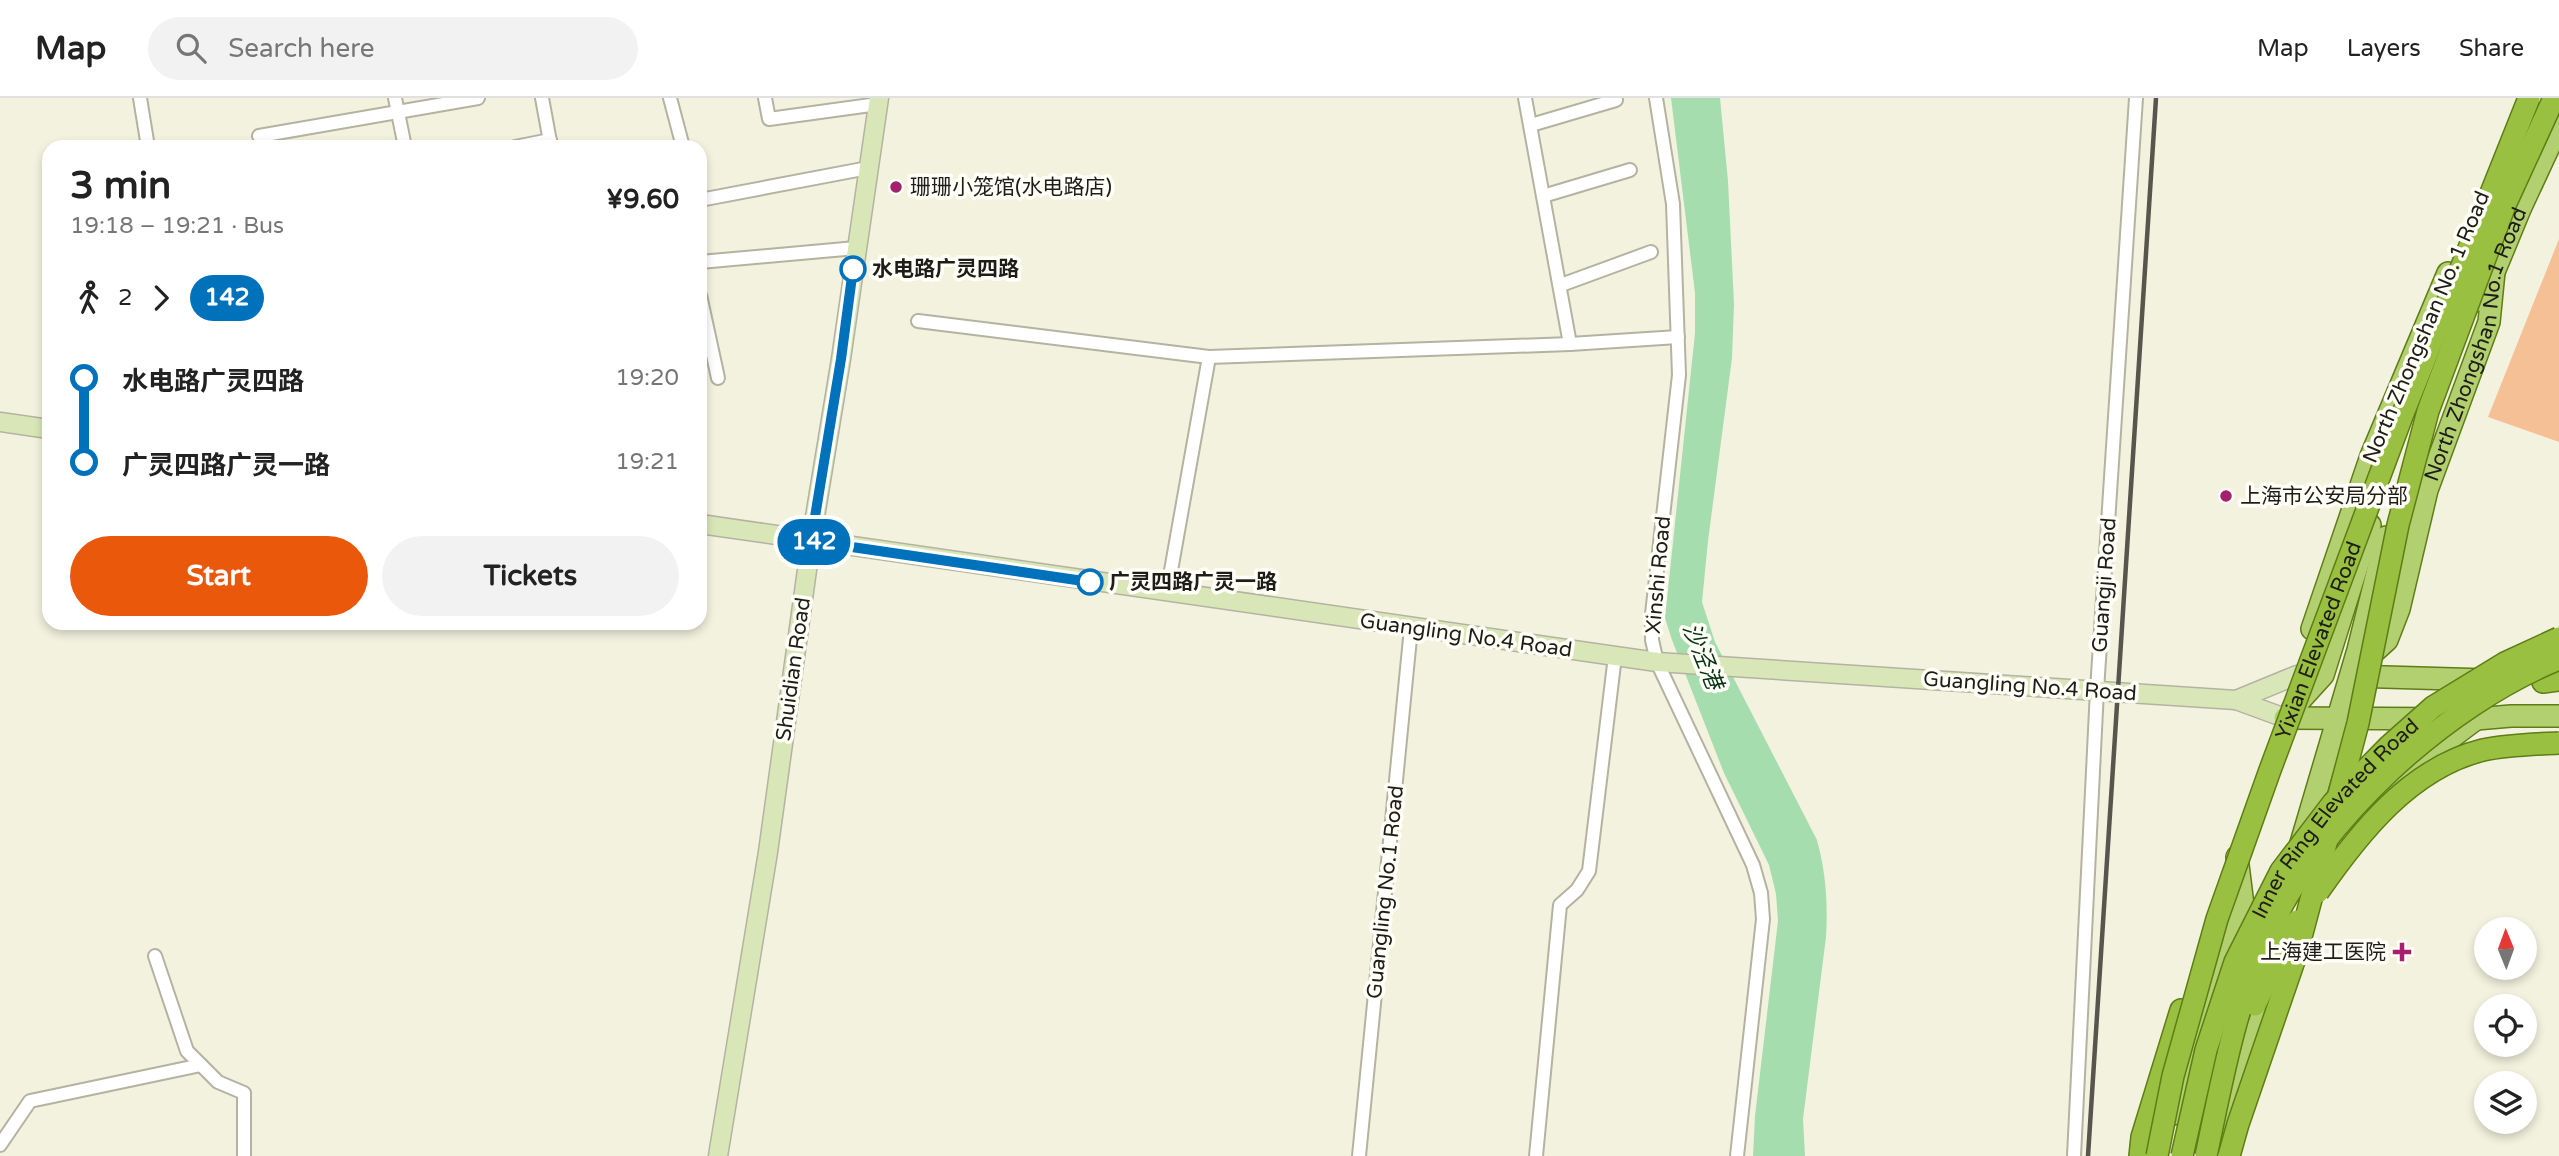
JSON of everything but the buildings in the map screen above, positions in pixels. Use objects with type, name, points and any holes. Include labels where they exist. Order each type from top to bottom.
[{"type":"highway","name":"Yixian Elevated Road","points":[[2158,1156],[2173,1076],[2217,919],[2397,428],[2529,98]]},
{"type":"highway","name":"Yixian Elevated Road","points":[[2229,1156],[2297,953],[2357,723],[2398,525],[2428,411],[2505,205],[2554,98]]},
{"type":"highway","name":"Inner Ring Elevated Road","points":[[2182,1156],[2206,1050],[2235,962],[2281,871],[2333,803],[2389,746],[2433,707],[2505,663],[2559,638]]},
{"type":"highway","name":"Inner Ring Elevated Road","points":[[2206,1156],[2245,994],[2270,930],[2308,864],[2339,825],[2395,766],[2451,719],[2541,666],[2559,659]]},
{"type":"highway","points":[[2227,1075],[2264,985],[2295,925],[2344,855],[2387,807],[2411,785],[2448,763],[2484,750],[2559,743]]},
{"type":"highway","points":[[2140,1156],[2142,1137],[2235,844]]},
{"type":"main road","name":"North Zhongshan No. 1 Road","points":[[2158,1156],[2221,961],[2243,905],[2235,844],[2285,718],[2298,670],[2371,456],[2521,98]]},
{"type":"main road","name":"Shuidian Road","points":[[718,1156],[768,852],[811,541],[841,359],[878,101]]},
{"type":"main road","name":"North Zhongshan No.1 Road","points":[[2350,676],[2387,640],[2399,609],[2427,490],[2489,322],[2494,272],[2559,125]]},
{"type":"main road","points":[[2218,1156],[2227,1075],[2275,935],[2350,676],[2408,452],[2478,293],[2494,272]]},
{"type":"main road","points":[[2285,718],[2323,676],[2366,541],[2403,382]]},
{"type":"main road","points":[[0,422],[42,428]]},
{"type":"main road","name":"Guangling No.4 Road","points":[[707,525],[1411,628],[1664,662],[2236,700]]},
{"type":"main road","points":[[2236,700],[2298,670],[2342,615]]},
{"type":"main road","points":[[2298,670],[2323,676],[2554,682]]},
{"type":"main road","points":[[2236,700],[2285,718],[2476,719],[2559,716]]},
{"type":"main road","points":[[2227,1075],[2259,1024],[2305,890],[2327,853],[2387,786],[2476,719]]},
{"type":"street","points":[[140,98],[147,140]]},
{"type":"street","points":[[395,98],[404,140]]},
{"type":"street","points":[[259,136],[478,98]]},
{"type":"street","points":[[542,98],[549,140]]},
{"type":"street","points":[[670,98],[681,140]]},
{"type":"street","points":[[765,98],[769,119],[878,101]]},
{"type":"street","points":[[1525,98],[1570,344]]},
{"type":"street","name":"Xinshi Road","points":[[1656,98],[1674,204],[1679,375],[1652,614],[1652,640],[1753,864],[1761,893],[1761,932],[1737,1156]]},
{"type":"street","name":"Guangji Road","points":[[2074,1156],[2097,690],[2136,98]]},
{"type":"street","points":[[1531,125],[1616,100]]},
{"type":"street","points":[[707,199],[868,168]]},
{"type":"street","points":[[1543,196],[1630,170]]},
{"type":"street","points":[[707,260],[856,248]]},
{"type":"street","points":[[1560,285],[1651,252]]},
{"type":"street","points":[[918,321],[1209,357],[1570,344],[1678,337]]},
{"type":"street","points":[[707,327],[718,378]]},
{"type":"street","points":[[1167,593],[1209,357]]},
{"type":"street","name":"Guangling No.1 Road","points":[[1359,1156],[1411,628]]},
{"type":"street","points":[[1536,1156],[1560,905],[1577,890],[1589,871],[1615,656]]},
{"type":"street","points":[[155,956],[187,1051],[218,1082],[244,1093],[244,1156]]},
{"type":"street","points":[[0,1145],[30,1101],[201,1065]]},
{"type":"shaded area","points":[[2559,239],[2559,442],[2488,417]]},
{"type":"water","name":"沙泾港","points":[[1671,98],[1720,98],[1728,181],[1734,304],[1732,358],[1702,602],[1715,642],[1817,840],[1824,876],[1826,937],[1803,1119],[1805,1156],[1753,1156],[1755,1116],[1778,921],[1776,894],[1769,865],[1724,773],[1665,618],[1695,333],[1695,293]]},
{"type":"railway","points":[[2088,1156],[2156,98]]},
{"type":"bus line","name":"142","points":[[853,269],[811,541],[1090,582]]},
{"type":"place","name":"珊珊小笼馆(水电路店)","points":[[896,187]]},
{"type":"place","name":"水电路广灵四路","points":[[853,269]]},
{"type":"place","name":"上海市公安局分部","points":[[2226,496]]},
{"type":"place","name":"广灵四路广灵一路","points":[[1090,582]]},
{"type":"place","name":"上海建工医院","points":[[2402,952]]}]
